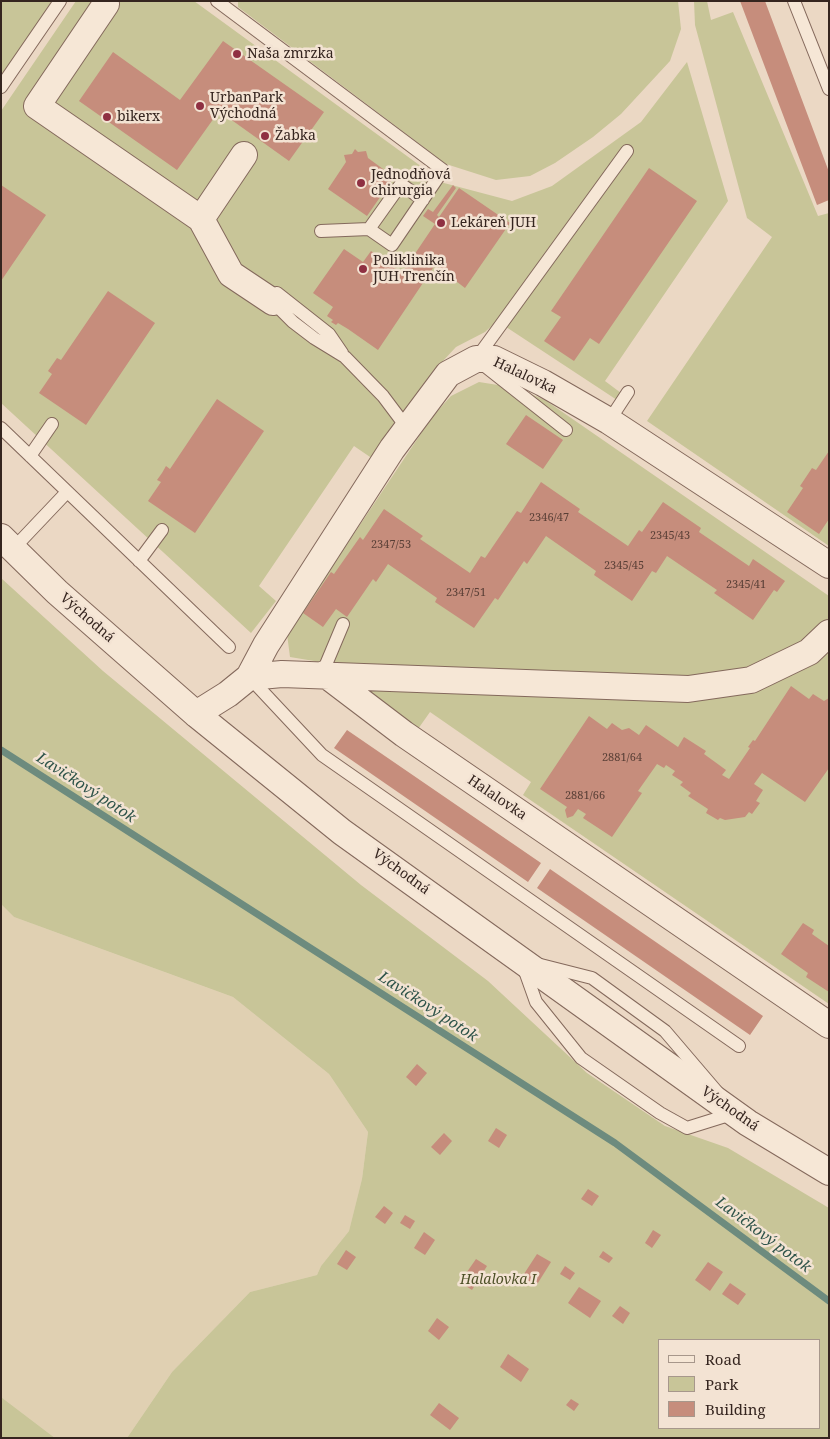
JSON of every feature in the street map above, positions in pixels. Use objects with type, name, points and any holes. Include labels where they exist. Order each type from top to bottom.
[{"type":"street","points":[[106,4],[37,106],[201,219],[232,274],[275,298]]},
{"type":"street","points":[[201,219],[244,156]]},
{"type":"street","name":"Halalovka","points":[[196,714],[249,677],[266,645],[407,428],[448,374],[476,359],[494,359],[543,382],[609,421],[829,565]]},
{"type":"street","name":"Východná","points":[[7,543],[57,592],[196,714],[342,832],[735,1113],[829,1172]]},
{"type":"street","name":"Halalovka","points":[[249,677],[282,674],[323,674],[688,689],[751,680],[809,652],[829,632]]},
{"type":"street","name":"Halalovka","points":[[323,674],[404,734],[829,1025]]},
{"type":"lane","points":[[1,87],[60,1]]},
{"type":"lane","points":[[794,1],[829,89]]},
{"type":"lane","points":[[220,2],[443,170],[392,245],[369,229],[321,231]]},
{"type":"lane","points":[[566,430],[476,359],[627,151]]},
{"type":"lane","points":[[369,229],[400,184],[423,200]]},
{"type":"lane","points":[[275,298],[314,338],[345,357],[384,396],[407,428]]},
{"type":"lane","points":[[609,421],[628,392]]},
{"type":"lane","points":[[30,456],[52,424]]},
{"type":"lane","points":[[1,428],[228,647]]},
{"type":"lane","points":[[7,543],[67,492]]},
{"type":"lane","points":[[138,561],[162,530]]},
{"type":"lane","points":[[323,674],[343,624]]},
{"type":"lane","points":[[249,677],[322,754],[739,1046]]},
{"type":"lane","points":[[521,960],[536,1002],[581,1058],[660,1113],[687,1128],[735,1113]]},
{"type":"shaded area","points":[[1,904],[14,917],[233,997],[329,1074],[368,1132],[362,1179],[349,1231],[321,1266],[317,1275],[250,1292],[172,1372],[127,1438],[55,1438],[1,1397]]},
{"type":"green space","points":[[1,1],[54,1],[1,78]]},
{"type":"green space","points":[[76,1],[194,1],[444,183],[512,201],[552,186],[641,122],[687,62],[728,201],[605,381],[621,393],[617,400],[497,321],[485,332],[456,347],[442,362],[373,459],[354,446],[259,586],[276,601],[251,633],[1,403],[1,111]]},
{"type":"green space","points":[[238,1],[678,1],[681,29],[670,61],[621,114],[593,137],[555,163],[530,176],[496,180],[446,164],[238,7]]},
{"type":"green space","points":[[694,1],[707,1],[711,20],[733,12],[818,216],[829,213],[829,546],[647,421],[772,237],[747,218],[695,25]]},
{"type":"green space","points":[[479,382],[517,388],[545,400],[829,596],[829,1004],[523,795],[531,782],[430,712],[418,729],[314,661],[290,657],[287,634],[432,417],[451,396]]},
{"type":"green space","name":"Halalovka I","points":[[1,578],[103,671],[361,885],[488,981],[587,1073],[665,1126],[728,1148],[829,1208],[829,1438],[127,1438],[172,1372],[250,1292],[317,1275],[321,1266],[349,1231],[362,1179],[368,1132],[329,1074],[233,997],[14,917],[1,904]]},
{"type":"green space","points":[[1,1397],[55,1438],[1,1438]]},
{"type":"building","points":[[740,1],[765,1],[829,172],[829,200],[817,205]]},
{"type":"building","name":"UrbanPark Východná","points":[[223,41],[324,112],[289,161],[219,111],[177,170],[79,101],[113,52],[180,100]]},
{"type":"building","name":"Jednodňová chirurgia","points":[[355,149],[358,152],[366,151],[368,158],[394,177],[367,216],[328,189],[346,162],[344,155],[352,154]]},
{"type":"building","points":[[649,168],[697,201],[599,344],[590,338],[574,361],[544,341],[561,317],[551,311]]},
{"type":"building","points":[[1,185],[46,215],[1,281]]},
{"type":"building","name":"Poliklinika JUH Trenčín","points":[[453,185],[456,188],[437,215],[439,217],[459,188],[510,223],[465,288],[435,265],[378,350],[338,323],[336,325],[331,322],[333,320],[327,316],[333,307],[313,293],[344,249],[363,262],[371,251],[402,273],[435,224],[423,216],[428,209],[433,212]]},
{"type":"building","points":[[108,291],[155,323],[86,425],[39,393],[52,374],[48,371],[57,358],[61,360]]},
{"type":"building","points":[[217,399],[264,431],[195,533],[148,501],[161,482],[157,480],[166,466],[170,469]]},
{"type":"building","points":[[526,415],[563,440],[543,469],[506,444]]},
{"type":"building","points":[[829,451],[829,519],[819,534],[787,512],[803,488],[800,486],[812,468],[816,470]]},
{"type":"building","points":[[541,482],[580,509],[578,512],[628,546],[639,530],[642,532],[663,502],[701,528],[699,532],[749,566],[753,559],[785,581],[777,592],[774,590],[753,620],[714,593],[717,590],[667,556],[656,573],[652,571],[632,601],[594,575],[596,571],[546,536],[527,564],[524,561],[498,600],[495,598],[474,628],[435,602],[437,598],[388,564],[376,582],[373,579],[347,617],[336,609],[323,627],[303,613],[331,572],[334,574],[360,537],[363,540],[384,509],[423,536],[420,539],[470,573],[481,556],[485,558],[517,511],[521,513]]},
{"type":"building","points":[[791,686],[809,699],[813,694],[824,701],[829,698],[829,768],[805,802],[762,773],[754,784],[763,790],[756,801],[760,803],[752,814],[749,812],[745,817],[725,820],[720,818],[718,820],[706,813],[708,809],[688,796],[691,793],[680,785],[683,782],[672,775],[675,771],[666,765],[664,768],[657,764],[638,791],[642,793],[612,837],[583,818],[586,814],[578,809],[573,816],[567,818],[565,810],[567,807],[540,789],[589,716],[607,729],[612,723],[622,730],[629,728],[639,735],[646,725],[678,747],[684,737],[706,751],[704,754],[726,770],[722,775],[729,779],[750,748],[748,747],[753,740],[755,741]]},
{"type":"building","points":[[347,730],[541,863],[528,882],[334,748]]},
{"type":"building","points":[[550,869],[763,1016],[750,1035],[537,888]]},
{"type":"building","points":[[803,923],[814,930],[812,934],[829,946],[829,992],[806,977],[808,973],[781,954]]},
{"type":"building","points":[[417,1064],[427,1073],[416,1086],[406,1077]]},
{"type":"building","points":[[496,1128],[507,1135],[499,1148],[488,1141]]},
{"type":"building","points":[[444,1133],[452,1141],[440,1155],[431,1147]]},
{"type":"building","points":[[588,1189],[599,1196],[592,1206],[581,1199]]},
{"type":"building","points":[[384,1206],[393,1213],[385,1224],[375,1217]]},
{"type":"building","points":[[405,1215],[415,1221],[410,1229],[400,1223]]},
{"type":"building","points":[[653,1230],[661,1235],[652,1248],[645,1243]]},
{"type":"building","points":[[424,1232],[435,1240],[425,1255],[414,1248]]},
{"type":"building","points":[[346,1250],[356,1257],[347,1270],[337,1264]]},
{"type":"building","points":[[603,1251],[613,1258],[609,1263],[599,1257]]},
{"type":"building","points":[[537,1254],[551,1262],[536,1286],[522,1277]]},
{"type":"building","points":[[476,1259],[487,1266],[472,1290],[460,1282]]},
{"type":"building","points":[[708,1262],[723,1272],[710,1291],[695,1280]]},
{"type":"building","points":[[565,1266],[575,1273],[570,1280],[560,1274]]},
{"type":"building","points":[[730,1283],[746,1294],[738,1305],[722,1294]]},
{"type":"building","points":[[579,1287],[601,1301],[590,1318],[568,1303]]},
{"type":"building","points":[[620,1306],[630,1313],[623,1324],[612,1316]]},
{"type":"building","points":[[437,1318],[449,1327],[439,1340],[428,1331]]},
{"type":"building","points":[[508,1354],[529,1369],[521,1382],[500,1367]]},
{"type":"building","points":[[571,1399],[579,1404],[574,1411],[566,1405]]},
{"type":"building","points":[[439,1403],[459,1418],[450,1430],[430,1415]]},
{"type":"waterway","name":"Lavičkový potok","points":[[1,750],[615,1143],[829,1301]]},
{"type":"place","name":"Naša zmrzka","points":[[237,54]]},
{"type":"place","name":"UrbanPark Východná","points":[[200,106]]},
{"type":"place","name":"bikerx","points":[[107,117]]},
{"type":"place","name":"Žabka","points":[[265,136]]},
{"type":"place","name":"Jednodňová chirurgia","points":[[361,183]]},
{"type":"place","name":"Lekáreň JUH","points":[[441,223]]},
{"type":"place","name":"Poliklinika JUH Trenčín","points":[[363,269]]}]
